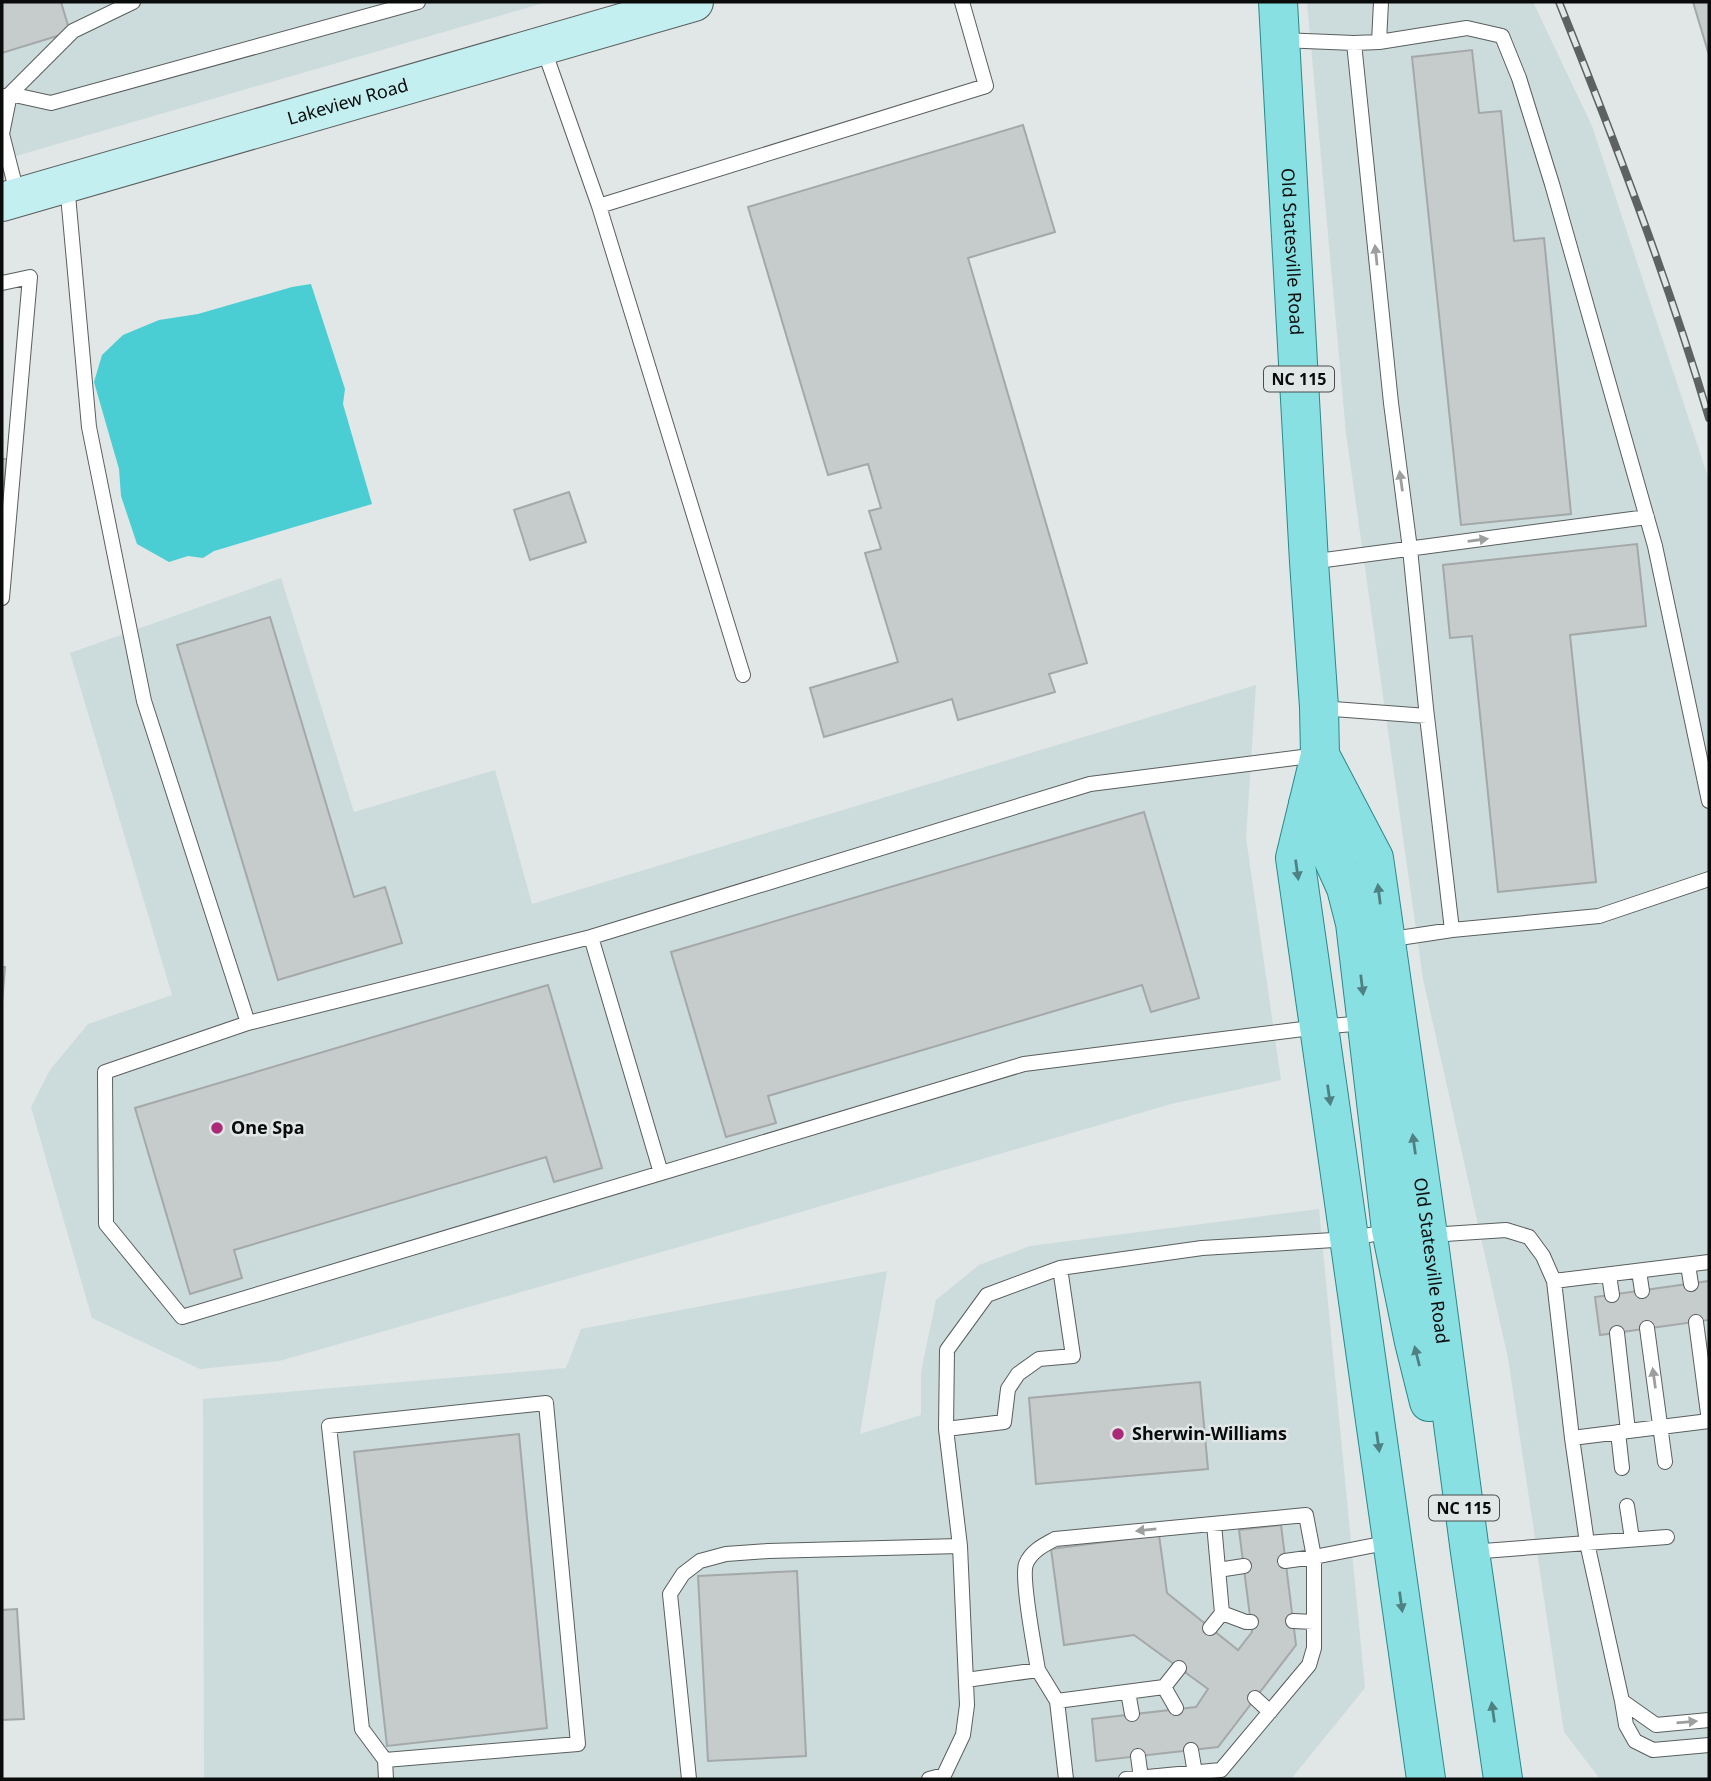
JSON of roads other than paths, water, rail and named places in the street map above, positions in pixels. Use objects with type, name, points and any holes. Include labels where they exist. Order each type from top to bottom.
[{"type":"main road","name":"Lakeview Road","points":[[10,199],[694,2]]},
{"type":"main road","name":"Old Statesville Road","points":[[1278,2],[1320,755],[1295,858],[1426,1779]]},
{"type":"main road","name":"Old Statesville Road","points":[[1320,755],[1374,858],[1385,940],[1409,1233],[1461,1491],[1503,1779]]},
{"type":"main road","points":[[1308,804],[1346,888],[1355,923],[1367,1023],[1409,1233]]},
{"type":"lane","points":[[10,199],[2,134],[6,96],[73,30],[133,2]]},
{"type":"lane","points":[[6,96],[51,103],[418,2]]},
{"type":"lane","points":[[599,206],[986,86],[961,2]]},
{"type":"lane","points":[[1380,42],[1381,2]]},
{"type":"lane","points":[[1280,40],[1380,42],[1467,28],[1502,36],[1519,78],[1552,184],[1655,546],[1709,801]]},
{"type":"lane","points":[[1354,43],[1391,403],[1452,930]]},
{"type":"lane","points":[[542,46],[599,206],[743,675]]},
{"type":"lane","points":[[66,183],[89,427],[144,701],[248,1023]]},
{"type":"lane","points":[[2,283],[30,277],[2,598]]},
{"type":"lane","points":[[1309,562],[1647,517]]},
{"type":"lane","points":[[1319,708],[1427,716]]},
{"type":"lane","points":[[1320,755],[1090,784],[592,937],[248,1023],[105,1072],[107,1224],[182,1317],[1024,1064],[1367,1023]]},
{"type":"lane","points":[[1385,940],[1452,930],[1599,916],[1709,880]]},
{"type":"lane","points":[[592,937],[661,1173]]},
{"type":"lane","points":[[929,1779],[944,1775],[963,1735],[967,1705],[960,1546],[946,1429],[947,1350],[987,1295],[1060,1268],[1202,1248],[1409,1233],[1506,1230],[1529,1237],[1543,1256],[1554,1281],[1587,1543],[1626,1724],[1635,1741],[1653,1750],[1709,1745]]},
{"type":"lane","points":[[1554,1281],[1709,1262]]},
{"type":"lane","points":[[1688,1265],[1691,1284]]},
{"type":"lane","points":[[946,1429],[1004,1422],[1008,1389],[1018,1374],[1039,1359],[1073,1356],[1060,1268]]},
{"type":"lane","points":[[1639,1271],[1642,1291]]},
{"type":"lane","points":[[1609,1275],[1612,1295]]},
{"type":"lane","points":[[1572,1438],[1709,1421],[1696,1322]]},
{"type":"lane","points":[[1647,1328],[1665,1462]]},
{"type":"lane","points":[[1617,1332],[1623,1432],[1622,1468]]},
{"type":"lane","points":[[386,1760],[578,1744],[546,1403],[329,1426],[362,1729],[386,1760],[386,1779]]},
{"type":"lane","points":[[1627,1506],[1632,1539]]},
{"type":"lane","points":[[1066,1779],[1057,1701],[1038,1670],[1026,1587],[1026,1565],[1037,1549],[1055,1539],[1306,1515],[1314,1557],[1314,1648],[1309,1665],[1221,1770],[1126,1779]]},
{"type":"lane","points":[[1210,1628],[1222,1613],[1214,1524]]},
{"type":"lane","points":[[1469,1552],[1667,1537]]},
{"type":"lane","points":[[1285,1561],[1392,1541]]},
{"type":"lane","points":[[689,1779],[670,1594],[683,1574],[700,1561],[726,1554],[960,1546]]},
{"type":"lane","points":[[1218,1570],[1244,1566]]},
{"type":"lane","points":[[1222,1613],[1251,1622]]},
{"type":"lane","points":[[1293,1621],[1314,1622]]},
{"type":"lane","points":[[1057,1701],[1164,1687],[1179,1668]]},
{"type":"lane","points":[[966,1680],[1038,1670]]},
{"type":"lane","points":[[1164,1687],[1176,1709]]},
{"type":"lane","points":[[1128,1692],[1132,1714]]},
{"type":"lane","points":[[1255,1698],[1270,1712]]},
{"type":"lane","points":[[1622,1701],[1656,1724],[1709,1720]]},
{"type":"lane","points":[[1191,1750],[1195,1773]]},
{"type":"lane","points":[[1138,1756],[1141,1778]]},
{"type":"water","points":[[311,284],[345,389],[343,404],[372,504],[214,551],[203,558],[188,556],[169,562],[137,544],[121,496],[119,469],[94,382],[102,355],[123,335],[159,320],[198,314]]},
{"type":"railway","points":[[1559,2],[1639,208],[1709,418]]},
{"type":"place","name":"One Spa","points":[[217,1128]]},
{"type":"place","name":"Sherwin-Williams","points":[[1118,1434]]}]
